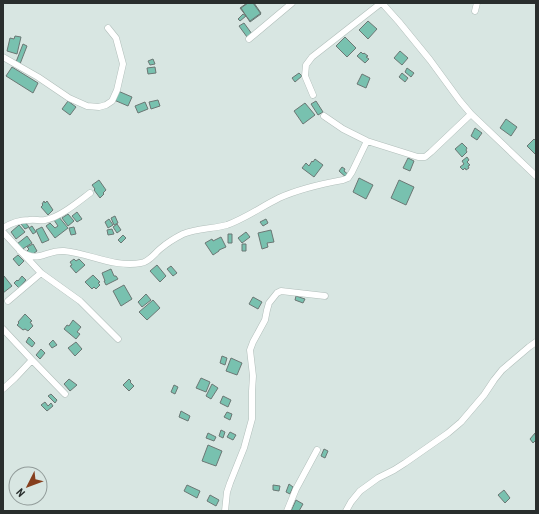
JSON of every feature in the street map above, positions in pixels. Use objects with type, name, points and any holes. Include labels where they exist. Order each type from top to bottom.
[{"type":"street","points":[[249,39],[292,3]]},
{"type":"street","points":[[314,95],[305,76],[306,65],[312,57],[381,3],[399,22],[430,60],[471,114],[536,176]]},
{"type":"street","points":[[475,11],[477,3]]},
{"type":"street","points":[[3,58],[38,77],[69,98],[87,106],[99,107],[106,105],[112,101],[117,90],[123,64],[116,38],[108,28]]},
{"type":"street","points":[[61,101],[69,98]]},
{"type":"street","points":[[324,116],[343,129],[368,140],[418,158],[425,156],[471,114]]},
{"type":"street","points":[[20,251],[32,257],[63,251],[114,262],[132,264],[143,263],[152,258],[169,242],[183,235],[193,231],[227,225],[279,198],[305,188],[348,178],[368,140]]},
{"type":"street","points":[[3,228],[19,221],[45,220],[55,217],[90,193]]},
{"type":"street","points":[[3,232],[41,273],[80,301],[118,339]]},
{"type":"street","points":[[8,301],[41,273]]},
{"type":"street","points":[[225,511],[227,492],[244,448],[252,419],[253,376],[250,350],[265,320],[266,310],[269,303],[281,291],[325,296]]},
{"type":"street","points":[[3,329],[65,394]]},
{"type":"street","points":[[346,511],[360,491],[378,478],[405,463],[461,422],[484,395],[502,370],[536,342]]},
{"type":"street","points":[[3,389],[32,360]]},
{"type":"street","points":[[287,511],[296,489],[317,450]]},
{"type":"building","points":[[247,3],[254,3],[261,13],[250,21],[240,8]]},
{"type":"building","points":[[248,3],[253,3],[261,14],[250,22],[241,8]]},
{"type":"building","points":[[243,14],[246,16],[240,21],[238,19]]},
{"type":"building","points":[[368,21],[377,29],[368,39],[359,30]]},
{"type":"building","points":[[244,23],[252,34],[247,37],[239,26]]},
{"type":"building","points":[[15,36],[21,37],[17,54],[7,51],[10,38],[14,39]]},
{"type":"building","points":[[345,37],[356,48],[347,57],[336,46]]},
{"type":"building","points":[[23,44],[27,46],[20,64],[16,62]]},
{"type":"building","points":[[400,51],[408,58],[402,65],[394,58]]},
{"type":"building","points":[[361,52],[368,56],[366,57],[369,59],[365,63],[357,56]]},
{"type":"building","points":[[153,59],[155,64],[150,65],[148,61]]},
{"type":"building","points":[[12,67],[38,83],[33,93],[6,76]]},
{"type":"building","points":[[155,67],[156,73],[148,74],[147,68]]},
{"type":"building","points":[[407,68],[414,73],[411,77],[405,72]]},
{"type":"building","points":[[299,73],[302,76],[295,82],[292,78]]},
{"type":"building","points":[[402,73],[408,78],[405,82],[399,77]]},
{"type":"building","points":[[362,74],[370,78],[366,88],[357,84]]},
{"type":"building","points":[[118,91],[132,97],[128,106],[114,100]]},
{"type":"building","points":[[158,100],[160,106],[151,109],[149,102]]},
{"type":"building","points":[[68,101],[76,107],[70,115],[62,109]]},
{"type":"building","points":[[316,101],[323,112],[318,115],[311,104]]},
{"type":"building","points":[[145,102],[148,109],[138,113],[135,106]]},
{"type":"building","points":[[305,103],[315,115],[303,124],[294,111]]},
{"type":"building","points":[[506,119],[517,127],[511,136],[500,128]]},
{"type":"building","points":[[475,128],[482,133],[477,140],[471,136]]},
{"type":"building","points":[[534,139],[536,141],[536,155],[527,146]]},
{"type":"building","points":[[462,143],[467,148],[467,152],[462,157],[455,149]]},
{"type":"building","points":[[467,157],[469,160],[467,162],[470,165],[468,166],[469,168],[466,170],[465,168],[463,170],[460,167],[464,164],[462,161]]},
{"type":"building","points":[[408,158],[414,161],[410,171],[403,168]]},
{"type":"building","points":[[315,159],[323,165],[314,177],[302,168],[306,163],[309,166]]},
{"type":"building","points":[[342,167],[350,176],[348,179],[339,171]]},
{"type":"building","points":[[359,178],[373,185],[366,199],[353,192]]},
{"type":"building","points":[[99,180],[106,190],[100,198],[92,185]]},
{"type":"building","points":[[399,180],[414,187],[406,205],[391,198]]},
{"type":"building","points":[[44,201],[45,203],[47,201],[53,210],[48,215],[41,207]]},
{"type":"building","points":[[77,212],[82,219],[77,222],[72,216]]},
{"type":"building","points":[[68,214],[74,221],[68,226],[62,218]]},
{"type":"building","points":[[58,216],[68,228],[55,238],[46,226],[50,223],[55,228],[58,226],[54,220]]},
{"type":"building","points":[[115,216],[118,223],[114,225],[111,218]]},
{"type":"building","points":[[109,219],[113,225],[108,228],[105,222]]},
{"type":"building","points":[[266,219],[268,223],[263,226],[260,222]]},
{"type":"building","points":[[25,222],[29,227],[25,229],[21,224]]},
{"type":"building","points":[[117,224],[121,230],[117,233],[113,227]]},
{"type":"building","points":[[19,225],[25,232],[16,239],[11,232]]},
{"type":"building","points":[[32,226],[36,232],[33,234],[29,228]]},
{"type":"building","points":[[42,227],[49,240],[42,243],[36,230]]},
{"type":"building","points":[[74,227],[76,234],[71,235],[69,228]]},
{"type":"building","points":[[112,229],[114,234],[108,235],[107,230]]},
{"type":"building","points":[[271,230],[274,242],[267,243],[268,247],[262,249],[258,233]]},
{"type":"building","points":[[246,232],[250,237],[242,243],[238,238]]},
{"type":"building","points":[[228,234],[232,234],[232,243],[228,243]]},
{"type":"building","points":[[123,235],[126,238],[121,243],[118,240]]},
{"type":"building","points":[[27,236],[32,243],[21,250],[17,244]]},
{"type":"building","points":[[221,237],[226,247],[213,255],[205,243],[212,239],[213,241]]},
{"type":"building","points":[[33,244],[37,251],[30,256],[27,251],[29,249],[27,247]]},
{"type":"building","points":[[242,244],[246,244],[246,251],[242,251]]},
{"type":"building","points":[[18,255],[24,261],[19,266],[13,259]]},
{"type":"building","points":[[74,259],[76,261],[79,259],[85,265],[76,273],[70,266],[72,265],[70,262]]},
{"type":"building","points":[[157,265],[166,276],[160,282],[150,271]]},
{"type":"building","points":[[171,266],[177,273],[173,276],[167,269]]},
{"type":"building","points":[[111,269],[114,276],[118,279],[106,285],[102,273]]},
{"type":"building","points":[[93,275],[100,282],[98,283],[100,285],[96,289],[94,287],[92,289],[85,282]]},
{"type":"building","points":[[3,276],[12,286],[3,293]]},
{"type":"building","points":[[22,276],[26,280],[19,288],[14,283]]},
{"type":"building","points":[[124,285],[132,299],[121,306],[113,291]]},
{"type":"building","points":[[146,294],[151,300],[142,307],[138,302]]},
{"type":"building","points":[[296,296],[305,299],[303,303],[295,300]]},
{"type":"building","points":[[253,297],[262,302],[258,309],[249,304]]},
{"type":"building","points":[[153,300],[160,308],[147,320],[139,312]]},
{"type":"building","points":[[25,314],[32,321],[30,322],[33,326],[28,331],[25,329],[23,330],[17,325]]},
{"type":"building","points":[[73,320],[81,327],[77,332],[80,334],[76,339],[64,329],[67,325],[69,326]]},
{"type":"building","points":[[29,337],[35,343],[32,347],[26,342]]},
{"type":"building","points":[[53,340],[57,345],[52,348],[49,344]]},
{"type":"building","points":[[76,342],[82,349],[75,356],[68,348]]},
{"type":"building","points":[[41,349],[45,353],[40,359],[36,355]]},
{"type":"building","points":[[222,356],[227,358],[225,365],[220,363]]},
{"type":"building","points":[[231,358],[242,363],[237,375],[226,371]]},
{"type":"building","points":[[201,378],[210,382],[206,392],[196,388]]},
{"type":"building","points":[[69,379],[77,385],[70,391],[64,384]]},
{"type":"building","points":[[129,379],[134,386],[129,391],[123,385]]},
{"type":"building","points":[[212,384],[218,388],[211,399],[206,396]]},
{"type":"building","points":[[174,385],[178,387],[175,394],[171,392]]},
{"type":"building","points":[[51,394],[57,400],[55,403],[48,396]]},
{"type":"building","points":[[223,396],[231,400],[228,407],[220,403]]},
{"type":"building","points":[[45,402],[48,406],[51,403],[53,406],[47,411],[41,405]]},
{"type":"building","points":[[181,411],[190,416],[188,421],[179,417]]},
{"type":"building","points":[[227,412],[232,414],[230,420],[224,417]]},
{"type":"building","points":[[221,430],[225,432],[223,438],[219,436]]},
{"type":"building","points":[[230,432],[236,435],[233,440],[227,437]]},
{"type":"building","points":[[208,433],[216,437],[214,441],[206,438]]},
{"type":"building","points":[[535,433],[536,440],[533,443],[530,439]]},
{"type":"building","points":[[208,445],[222,451],[216,466],[202,461]]},
{"type":"building","points":[[324,449],[328,451],[325,458],[321,456]]},
{"type":"building","points":[[289,484],[293,487],[290,494],[286,492]]},
{"type":"building","points":[[187,485],[200,491],[197,498],[184,491]]},
{"type":"building","points":[[273,485],[280,486],[279,491],[273,490]]},
{"type":"building","points":[[504,490],[510,498],[505,503],[498,495]]},
{"type":"building","points":[[210,495],[219,500],[216,506],[207,501]]},
{"type":"building","points":[[296,500],[303,504],[299,511],[291,511]]}]
